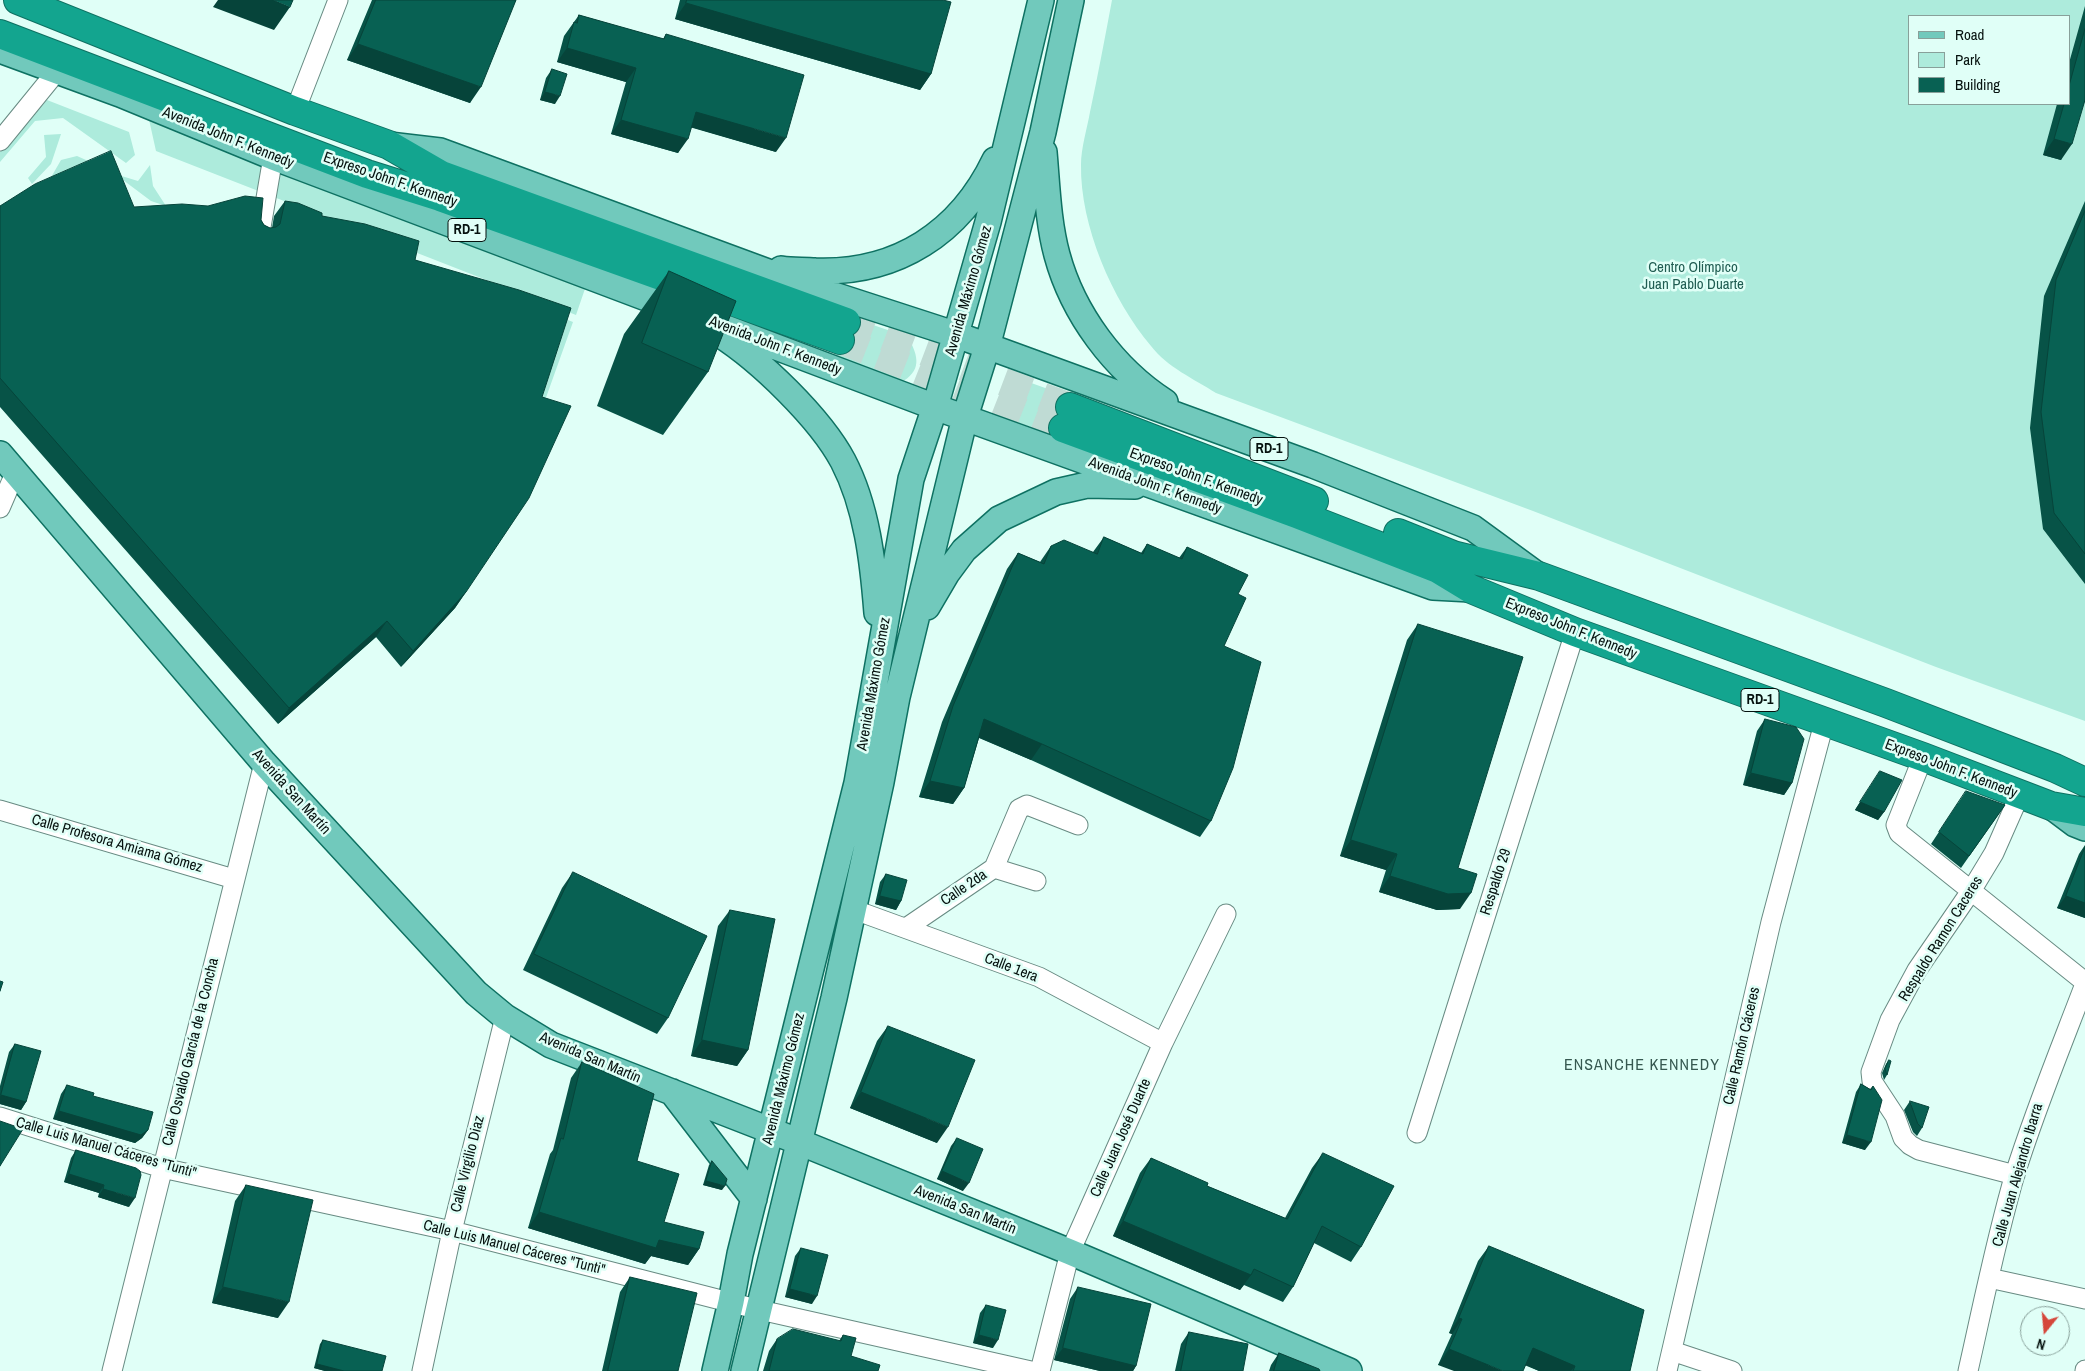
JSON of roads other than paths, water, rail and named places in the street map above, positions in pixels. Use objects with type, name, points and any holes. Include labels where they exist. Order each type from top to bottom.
[{"type":"highway","name":"Expreso John F. Kennedy","points":[[0,34],[367,174],[843,331],[441,175],[389,145],[295,111],[35,3]]},
{"type":"highway","name":"Expreso John F. Kennedy","points":[[2085,782],[2055,768],[1886,703],[1539,576],[1454,555],[1067,418],[1297,514],[1438,569],[1471,589],[1575,632],[1923,757],[2051,806],[2085,812]]},
{"type":"main road","name":"Avenida Máximo Gómez","points":[[715,1371],[740,1254],[857,783],[911,479],[957,335],[988,222],[1041,0]]},
{"type":"main road","name":"Avenida Máximo Gómez","points":[[744,1371],[834,998],[852,909],[882,782],[897,697],[965,417],[987,347],[1043,132],[1071,0]]},
{"type":"main road","name":"Avenida John F. Kennedy","points":[[0,50],[120,94],[272,157],[935,407],[1433,587],[1471,589]]},
{"type":"main road","points":[[712,251],[785,270],[831,272],[870,266],[916,249],[938,235],[958,218],[986,178],[1011,126]]},
{"type":"main road","points":[[1043,132],[1047,184],[1056,253],[1065,280],[1081,313],[1112,357],[1144,389],[1196,423]]},
{"type":"main road","name":"RD-1","points":[[389,145],[440,151],[803,286],[957,335],[1313,465],[1473,528],[1539,576]]},
{"type":"main road","points":[[690,314],[730,341],[787,391],[842,460],[854,488],[867,532],[875,583],[880,648]]},
{"type":"main road","name":"Avenida San Martín","points":[[8,462],[264,763],[476,993],[505,1017],[551,1045],[772,1131],[1070,1252],[1342,1369]]},
{"type":"main road","points":[[910,644],[928,606],[947,573],[964,550],[999,519],[1056,492],[1087,486],[1128,485],[1187,497]]},
{"type":"main road","name":"RD-1","points":[[2055,768],[2085,772]]},
{"type":"main road","name":"RD-1","points":[[2051,806],[2075,824],[2085,828]]},
{"type":"main road","points":[[672,1092],[754,1199]]},
{"type":"street","points":[[295,111],[338,0]]},
{"type":"street","points":[[0,141],[57,71]]},
{"type":"street","points":[[260,233],[272,157]]},
{"type":"street","points":[[2,500],[8,462]]},
{"type":"street","name":"Respaldo 29","points":[[1417,1133],[1575,632]]},
{"type":"street","name":"Calle Ramón Cáceres","points":[[1667,1371],[1771,922],[1824,723]]},
{"type":"street","points":[[1923,757],[1896,825],[1898,833],[2085,983]]},
{"type":"street","name":"Calle Osvaldo García de la Concha","points":[[112,1371],[264,763]]},
{"type":"street","name":"Respaldo Ramon Caceres","points":[[2015,1175],[1919,1150],[1910,1145],[1903,1138],[1895,1116],[1872,1081],[1871,1072],[1890,1020],[1917,970],[1971,891],[1994,853],[2020,794]]},
{"type":"street","name":"Calle 2da","points":[[906,928],[994,868],[1019,809],[1027,805],[1078,824]]},
{"type":"street","name":"Calle Profesora Amiama Gómez","points":[[0,810],[234,879]]},
{"type":"street","points":[[994,868],[1036,881]]},
{"type":"street","name":"Calle 1era","points":[[852,909],[1039,978],[1164,1042]]},
{"type":"street","name":"Calle Juan José Duarte","points":[[1040,1371],[1070,1252],[1164,1042],[1226,914]]},
{"type":"street","name":"Calle Juan Alejandro lbarra","points":[[1968,1371],[2015,1175],[2040,1100],[2085,983]]},
{"type":"street","name":"Calle Virgilio Diaz","points":[[422,1371],[452,1231],[505,1017]]},
{"type":"street","name":"Calle Luis Manuel Cáceres \"Tunti\"","points":[[0,1117],[162,1168],[452,1231],[760,1310],[1031,1371]]},
{"type":"street","points":[[1989,1278],[2085,1299]]},
{"type":"street","points":[[1672,1351],[1732,1371]]},
{"type":"tunnel","points":[[846,322],[1070,407]]},
{"type":"tunnel","points":[[840,340],[1063,428]]},
{"type":"district","name":"ENSANCHE KENNEDY","points":[[1642,1066]]},
{"type":"park label","name":"Centro Olímpico Juan Pablo Duarte","points":[[1693,276]]}]
